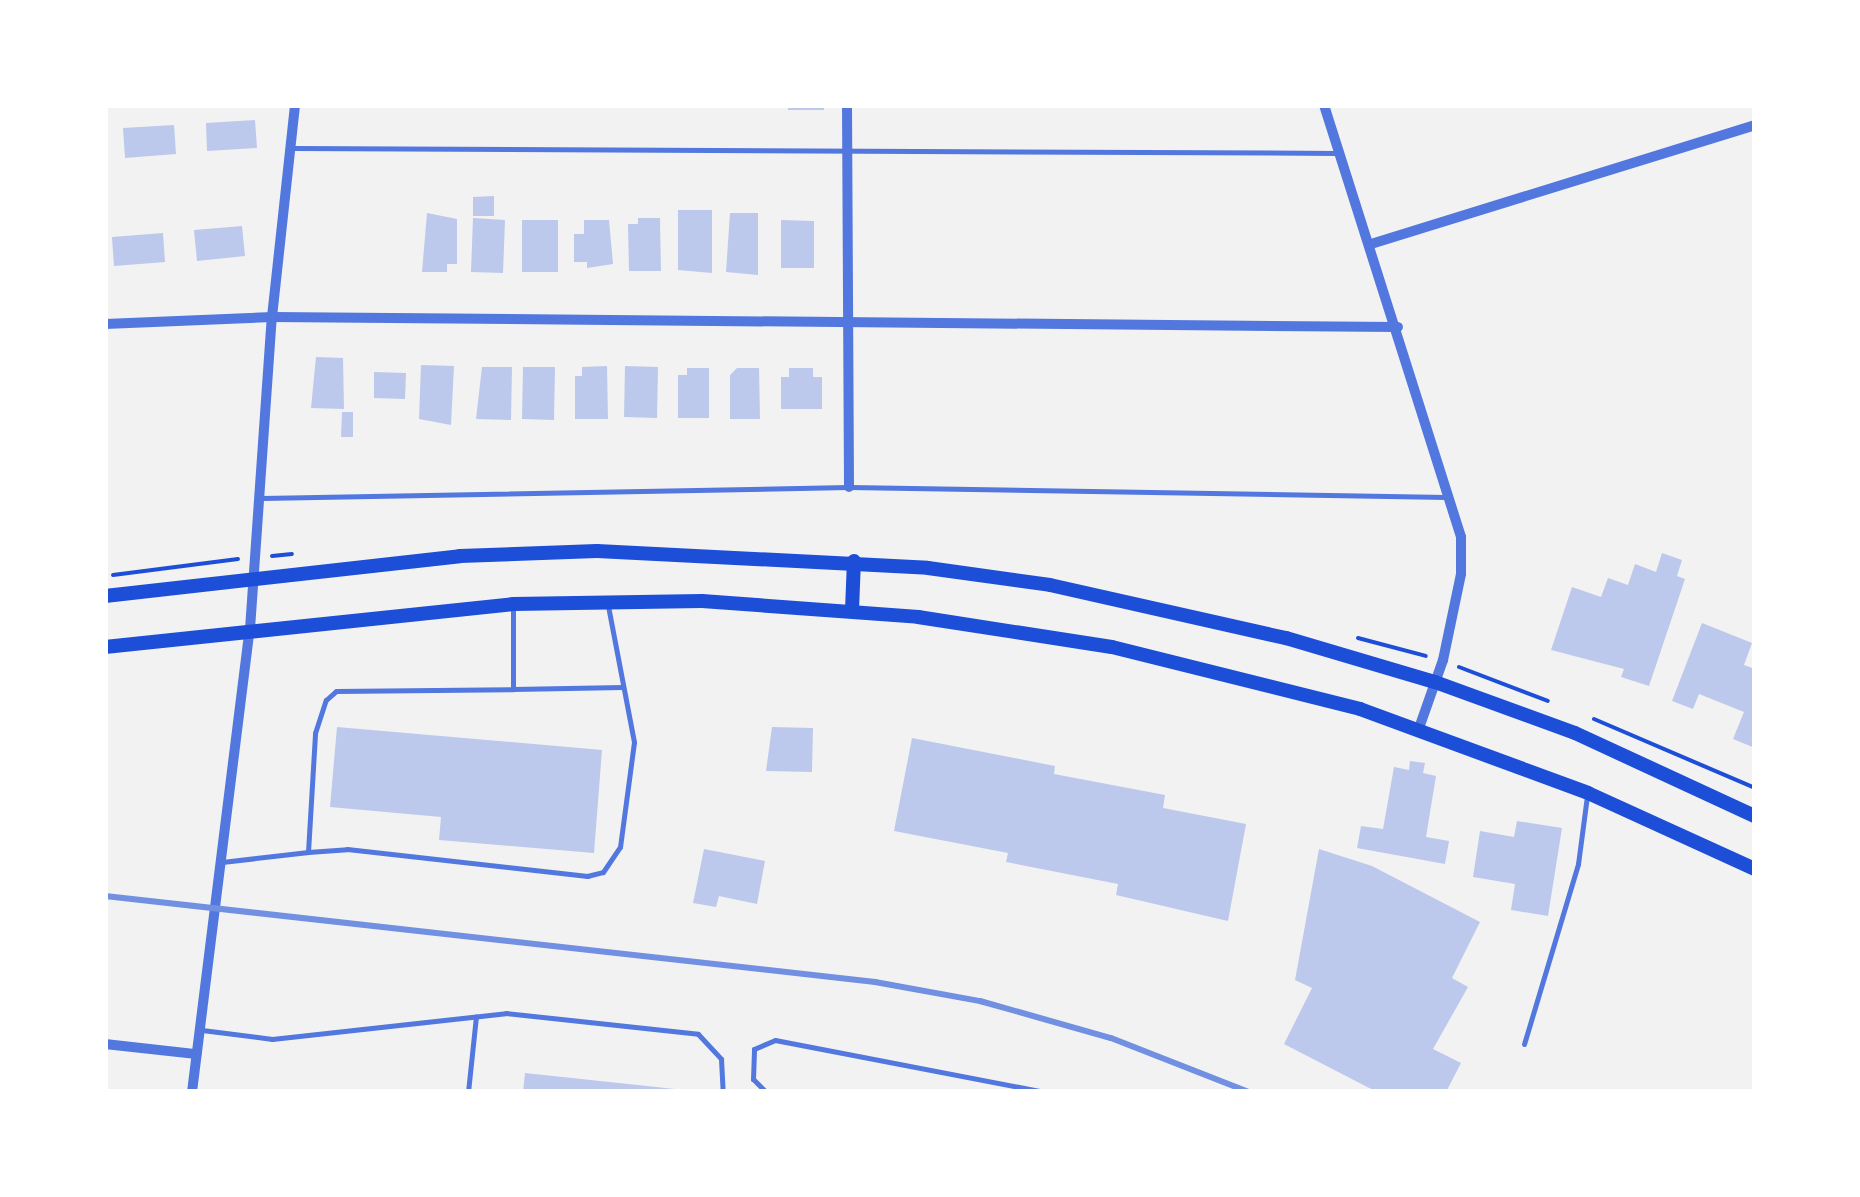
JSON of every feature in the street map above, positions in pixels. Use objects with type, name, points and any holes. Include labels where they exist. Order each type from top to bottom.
[{"type":"main road","points":[[105,596],[460,556],[597,550],[854,561],[1050,585],[1286,638],[1435,682],[1575,733],[1755,816]]},
{"type":"main road","points":[[852,610],[854,561]]},
{"type":"main road","points":[[105,646],[513,604],[607,601],[852,610],[1112,647],[1273,684],[1419,728],[1588,792],[1755,869]]},
{"type":"street","points":[[192,1092],[250,629],[272,318],[295,105]]},
{"type":"street","points":[[847,105],[849,487]]},
{"type":"street","points":[[1324,105],[1454,498],[1461,574],[1435,682],[1419,728]]},
{"type":"street","points":[[1371,244],[1755,125]]},
{"type":"street","points":[[105,324],[272,318],[848,326],[1398,327]]},
{"type":"street","points":[[105,1044],[196,1054]]},
{"type":"lane","points":[[290,148],[1340,153]]},
{"type":"lane","points":[[259,498],[849,487],[1454,498]]},
{"type":"lane","points":[[218,863],[347,849],[587,876],[603,872],[620,847],[634,742],[607,601]]},
{"type":"lane","points":[[512,689],[513,604]]},
{"type":"lane","points":[[308,852],[315,733],[319,712],[336,691],[624,687]]},
{"type":"lane","points":[[1524,1044],[1578,864],[1588,792]]},
{"type":"lane","points":[[199,1029],[272,1039],[506,1013],[698,1034],[721,1059],[723,1092]]},
{"type":"lane","points":[[468,1092],[476,1016]]},
{"type":"lane","points":[[766,1092],[753,1079],[754,1049],[775,1040],[1046,1092]]},
{"type":"building","points":[[788,105],[824,105],[824,110],[788,110]]},
{"type":"building","points":[[255,120],[257,148],[207,151],[206,123]]},
{"type":"building","points":[[174,125],[176,154],[125,158],[123,128]]},
{"type":"building","points":[[494,196],[494,216],[473,216],[473,197]]},
{"type":"building","points":[[678,210],[712,210],[712,273],[678,270]]},
{"type":"building","points":[[427,213],[457,219],[457,264],[447,264],[447,272],[422,272]]},
{"type":"building","points":[[730,213],[758,213],[758,275],[726,272]]},
{"type":"building","points":[[473,218],[505,220],[503,273],[471,272]]},
{"type":"building","points":[[638,218],[660,218],[661,271],[629,271],[628,224],[638,224]]},
{"type":"building","points":[[522,220],[558,220],[558,272],[522,272]]},
{"type":"building","points":[[584,220],[609,220],[613,264],[587,268],[587,262],[574,262],[574,234],[584,234]]},
{"type":"building","points":[[781,220],[814,221],[814,268],[781,268]]},
{"type":"building","points":[[242,226],[245,256],[197,261],[194,230]]},
{"type":"building","points":[[163,233],[165,262],[114,266],[112,237]]},
{"type":"building","points":[[316,357],[343,358],[344,409],[311,408]]},
{"type":"building","points":[[421,365],[454,366],[451,425],[419,419]]},
{"type":"building","points":[[607,366],[608,419],[575,419],[575,376],[582,376],[582,367]]},
{"type":"building","points":[[625,366],[658,367],[657,418],[624,417]]},
{"type":"building","points":[[482,367],[512,367],[511,420],[476,419]]},
{"type":"building","points":[[523,367],[555,367],[554,420],[522,419]]},
{"type":"building","points":[[687,368],[709,368],[709,418],[678,418],[678,375],[687,375]]},
{"type":"building","points":[[737,368],[759,368],[760,419],[730,419],[730,375]]},
{"type":"building","points":[[789,368],[813,368],[813,377],[822,377],[822,409],[781,409],[781,377],[789,377]]},
{"type":"building","points":[[374,372],[406,373],[405,399],[374,398]]},
{"type":"building","points":[[342,412],[353,412],[353,437],[341,437]]},
{"type":"building","points":[[1662,553],[1682,560],[1677,576],[1685,579],[1649,686],[1621,677],[1624,669],[1551,650],[1572,587],[1601,597],[1608,578],[1628,585],[1635,564],[1656,572]]},
{"type":"building","points":[[1702,623],[1752,643],[1744,665],[1755,669],[1755,748],[1733,739],[1744,712],[1699,694],[1693,709],[1672,701]]},
{"type":"building","points":[[337,727],[602,750],[594,853],[439,840],[441,817],[330,807]]},
{"type":"building","points":[[772,727],[813,728],[812,772],[766,771]]},
{"type":"building","points":[[912,738],[1055,766],[1054,774],[1165,795],[1163,808],[1246,824],[1228,921],[1116,895],[1118,884],[1006,862],[1008,853],[894,831]]},
{"type":"building","points":[[1410,761],[1425,763],[1423,773],[1436,776],[1426,837],[1449,841],[1445,864],[1357,848],[1361,826],[1383,829],[1394,767],[1409,770]]},
{"type":"building","points":[[1517,821],[1562,828],[1548,916],[1511,910],[1515,884],[1473,877],[1480,831],[1514,837]]},
{"type":"building","points":[[704,849],[765,861],[757,904],[719,896],[716,907],[693,903]]},
{"type":"building","points":[[1319,849],[1372,866],[1480,922],[1452,978],[1468,987],[1433,1049],[1461,1063],[1446,1092],[1377,1092],[1284,1044],[1312,988],[1295,980]]},
{"type":"building","points":[[525,1073],[675,1089],[675,1092],[523,1092]]},
{"type":"railway","points":[[105,896],[875,982],[980,1001],[1111,1038],[1249,1092]]}]
